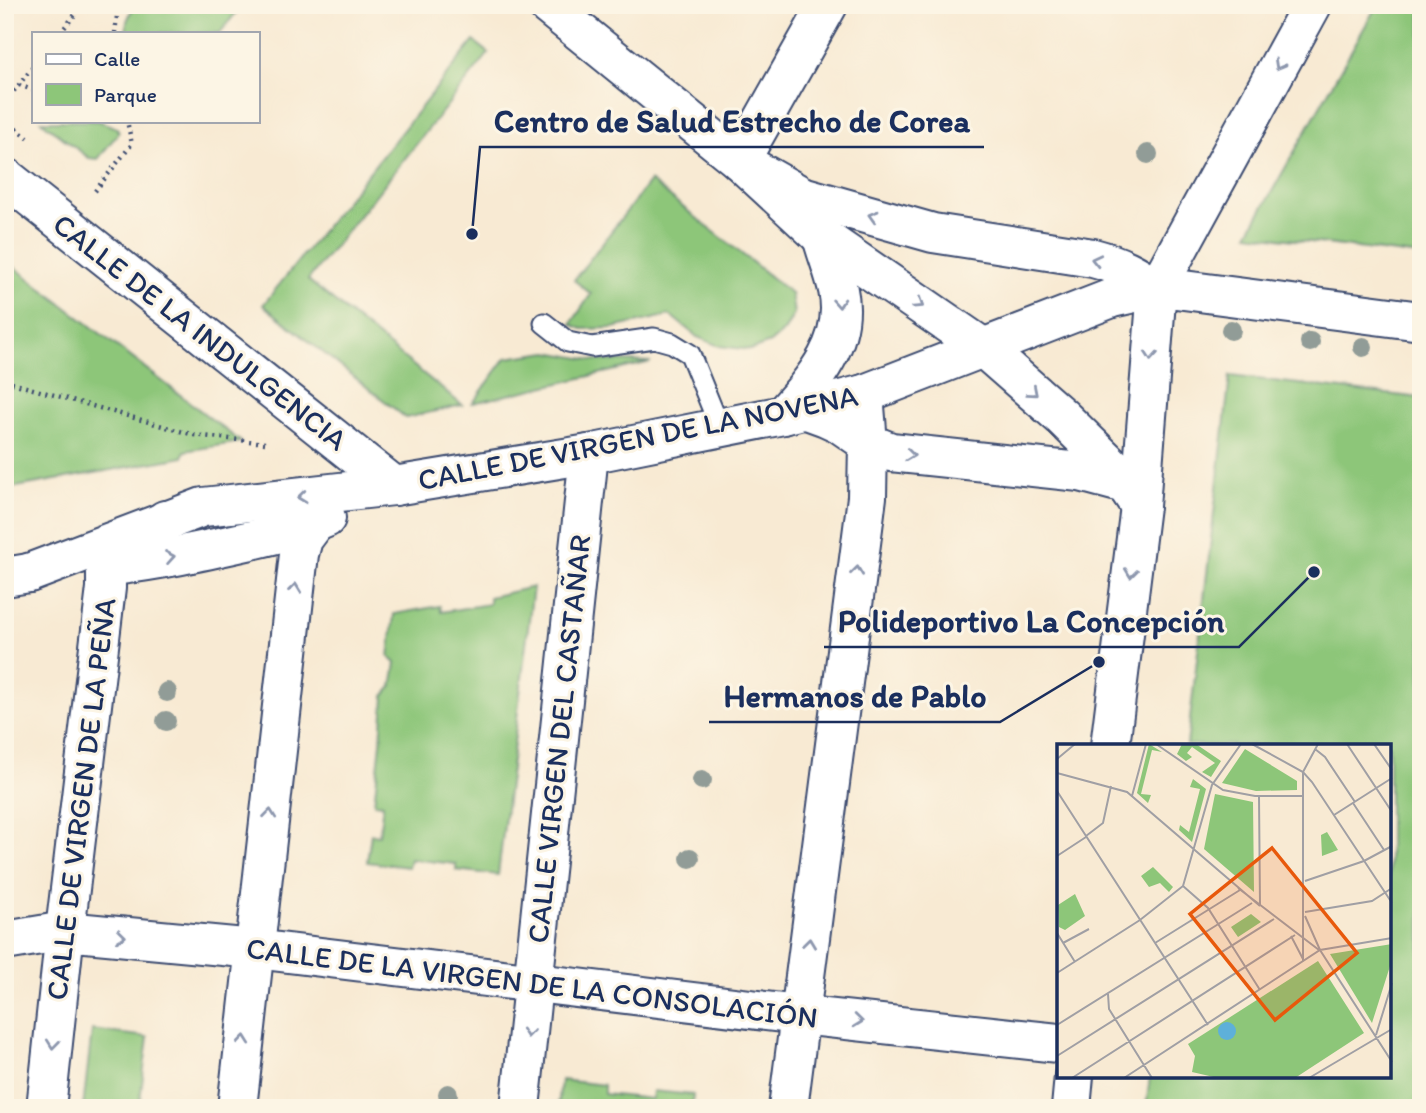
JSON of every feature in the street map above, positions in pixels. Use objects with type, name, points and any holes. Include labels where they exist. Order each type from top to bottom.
[{"type":"street","points":[[547,5],[740,161],[822,237],[982,347],[1062,417],[1116,470],[1133,495]]},
{"type":"street","points":[[740,161],[828,5]]},
{"type":"street","points":[[1110,744],[1133,495],[1157,288],[1312,5]]},
{"type":"street","points":[[740,161],[802,196],[933,233],[1093,258],[1125,268],[1157,288],[1421,321]]},
{"type":"street","name":"CALLE DE LA INDULGENCIA","points":[[5,177],[394,486]]},
{"type":"street","points":[[822,237],[839,292],[840,319],[829,356],[793,412],[839,423],[868,443],[891,452],[1080,472],[1133,495]]},
{"type":"street","name":"CALLE DE VIRGEN DE LA NOVENA","points":[[17,575],[203,507],[394,486],[589,454],[793,412],[864,394],[1097,303],[1157,288]]},
{"type":"street","points":[[788,1108],[867,496],[868,443],[864,394]]},
{"type":"street","name":"CALLE VIRGEN DEL CASTAÑAR","points":[[520,1108],[589,454]]},
{"type":"street","name":"CALLE DE VIRGEN DE LA NOVENA","points":[[17,575],[106,566],[208,550],[315,523],[394,486]]},
{"type":"street","name":"CALLE DE VIRGEN DE LA PEÑA","points":[[46,1108],[103,619],[106,566],[108,558],[115,552],[147,536],[165,520]]},
{"type":"street","points":[[237,1108],[299,554],[303,539],[315,523]]},
{"type":"street","name":"CALLE DE LA VIRGEN DE LA CONSOLACIÓN","points":[[5,941],[65,931],[255,949],[799,1015],[1057,1043]]},
{"type":"street","points":[[1071,1108],[1074,1078]]},
{"type":"lane","points":[[544,323],[568,342],[592,347],[654,338],[672,343],[690,355],[720,428]]},
{"type":"path","points":[[61,32],[83,5]]},
{"type":"path","points":[[115,32],[121,5]]},
{"type":"path","points":[[5,102],[32,68]]},
{"type":"path","points":[[19,85],[32,90]]},
{"type":"path","points":[[95,191],[132,144],[126,122]]},
{"type":"path","points":[[5,382],[194,435],[271,443],[317,424]]},
{"type":"green space","points":[[134,5],[242,5],[221,32],[126,32],[127,21]]},
{"type":"green space","points":[[1377,5],[1421,5],[1421,256],[1248,234]]},
{"type":"green space","points":[[474,41],[489,53],[308,280],[462,405],[406,418],[263,305]]},
{"type":"green space","points":[[42,122],[102,122],[117,128],[119,132],[98,159],[89,158]]},
{"type":"green space","points":[[650,181],[791,293],[794,314],[785,330],[770,343],[751,350],[719,346],[697,337],[670,315],[613,328],[582,329],[571,324],[591,294],[574,280]]},
{"type":"green space","points":[[5,260],[241,442],[185,451],[183,457],[5,489]]},
{"type":"green space","points":[[548,352],[592,360],[651,362],[473,403],[506,358]]},
{"type":"green space","points":[[1230,376],[1421,398],[1421,1108],[1146,1108],[1150,1078],[1391,1078],[1391,744],[1187,744]]},
{"type":"green space","points":[[533,587],[498,875],[456,870],[456,864],[410,859],[408,867],[367,862],[371,834],[379,835],[383,804],[374,803],[384,696],[392,687],[396,663],[389,657],[394,614],[440,606],[441,612],[489,604],[489,597]]},
{"type":"green space","points":[[92,1030],[148,1037],[139,1108],[83,1108]]},
{"type":"green space","points":[[561,1080],[604,1085],[604,1094],[652,1099],[653,1091],[693,1095],[692,1108],[558,1108]]},
{"type":"place","name":"Centro de Salud Estrecho de Corea","points":[[472,234]]},
{"type":"place","name":"Polideportivo La Concepción","points":[[1314,572]]},
{"type":"place","name":"Hermanos de Pablo","points":[[1099,662]]}]
